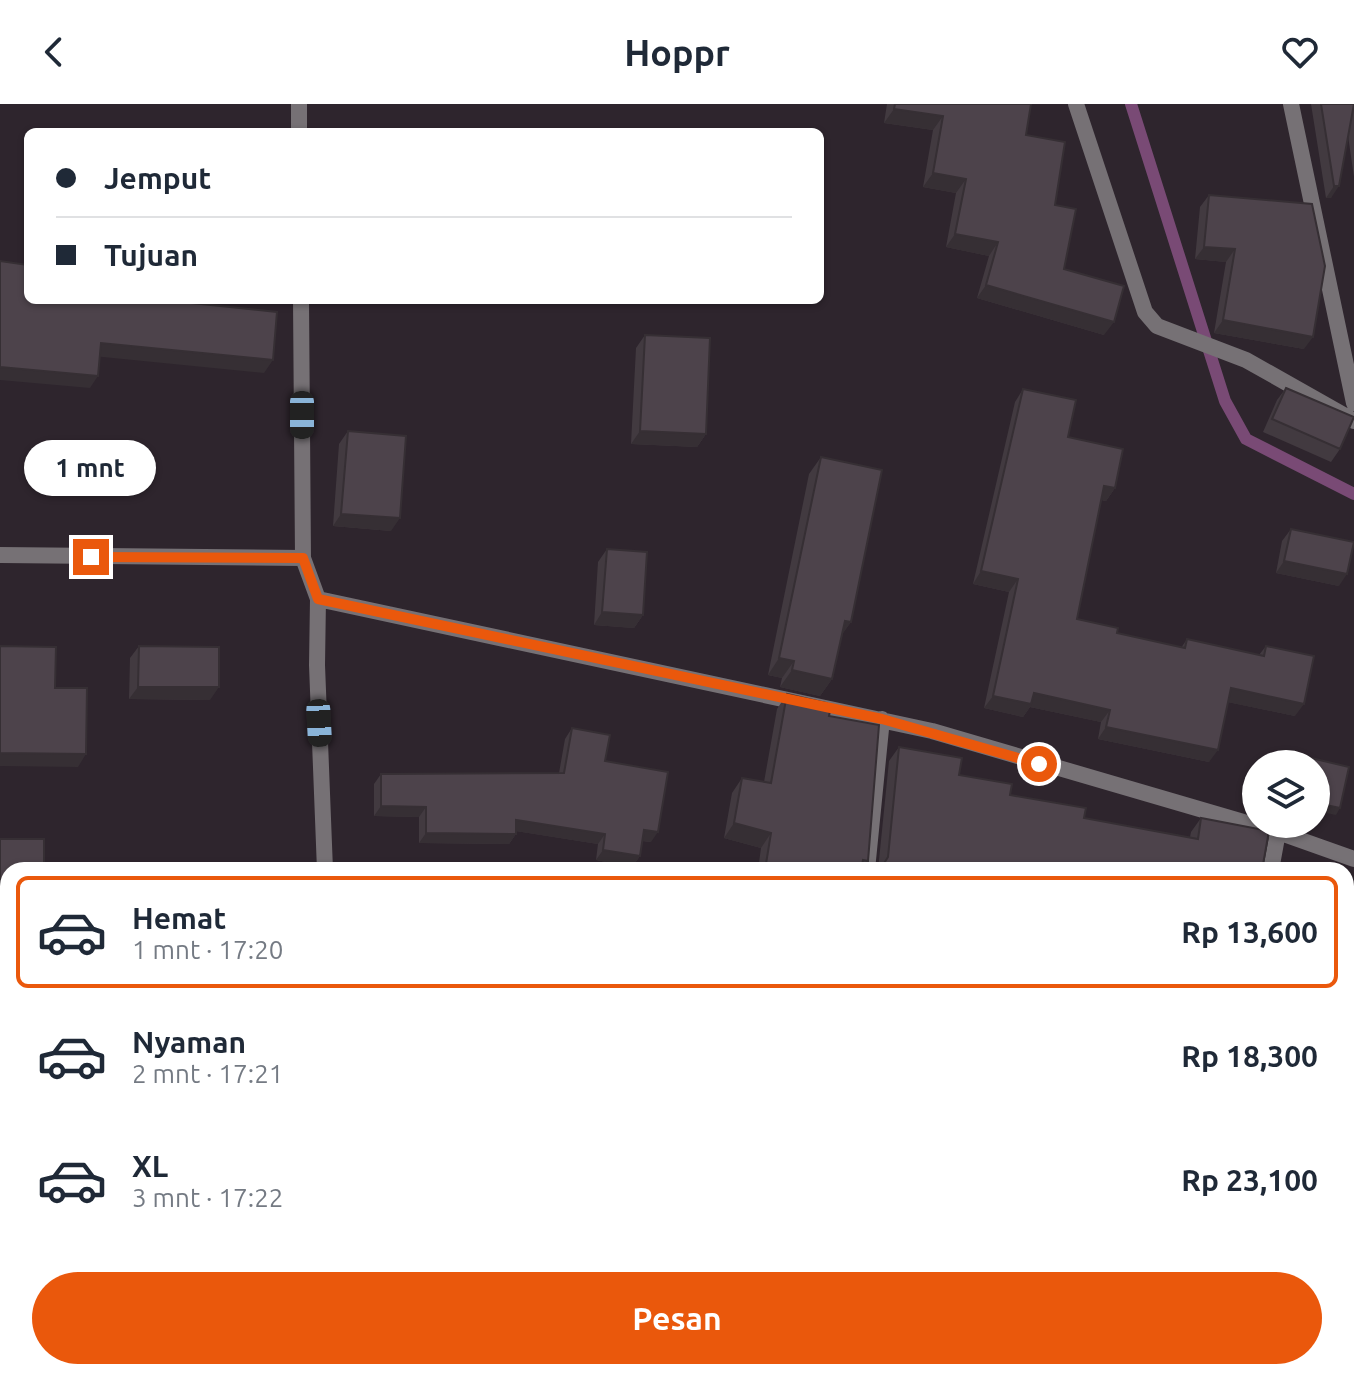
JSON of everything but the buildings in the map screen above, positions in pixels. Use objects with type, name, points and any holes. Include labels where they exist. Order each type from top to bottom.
[{"type":"street","points":[[299,104],[299,128]]},
{"type":"street","points":[[1076,104],[1145,312],[1157,326],[1246,360],[1354,421]]},
{"type":"street","points":[[1291,104],[1354,403]]},
{"type":"street","points":[[301,304],[303,558],[318,599],[317,665],[325,862]]},
{"type":"street","points":[[0,555],[303,558]]},
{"type":"street","points":[[318,599],[882,719],[1242,822]]},
{"type":"street","points":[[868,862],[882,719]]},
{"type":"street","points":[[1272,862],[1277,838]]},
{"type":"street","points":[[1295,838],[1354,859]]},
{"type":"waterway","points":[[1131,104],[1225,401],[1246,439],[1354,494]]},
{"type":"route","points":[[91,557],[303,558],[318,599],[882,719],[1039,764]]}]
